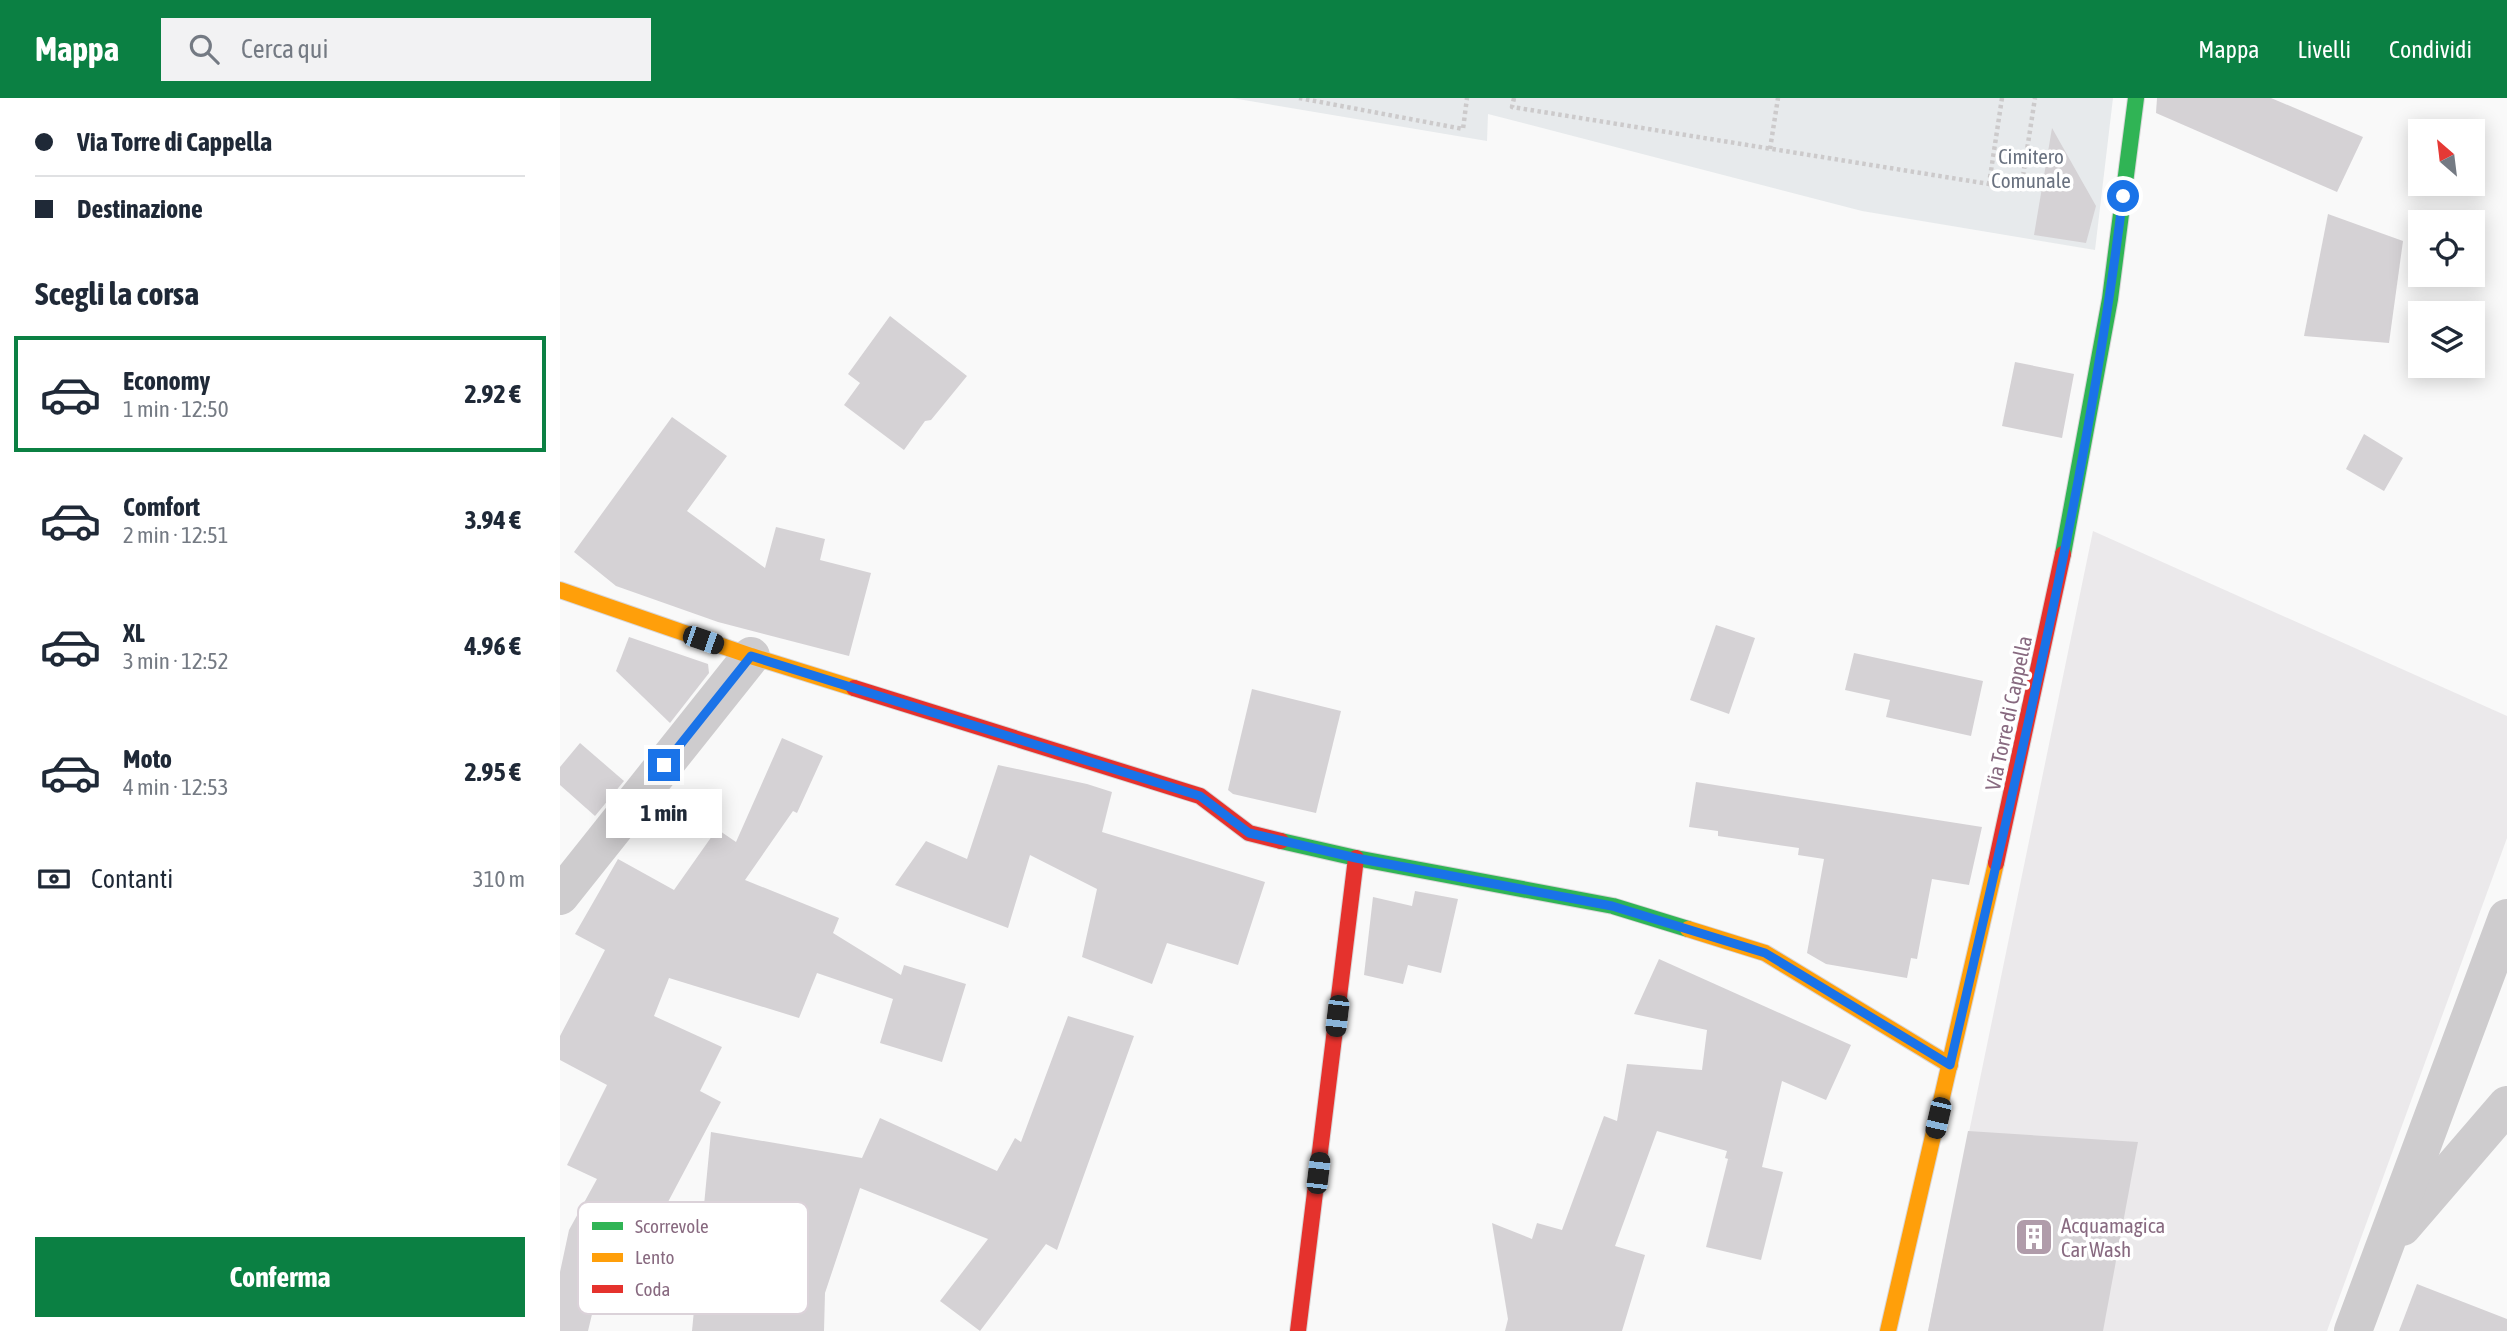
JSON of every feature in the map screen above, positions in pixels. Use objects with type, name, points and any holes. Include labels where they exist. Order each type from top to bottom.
[{"type":"street","name":"Via Torre di Cappella","points":[[1888,1331],[2017,773],[2065,545],[2110,299],[2136,98]]},
{"type":"street","points":[[560,590],[751,656],[1200,796],[1249,833],[1356,858],[1612,906],[1765,953],[1950,1065]]},
{"type":"street","points":[[560,897],[751,656]]},
{"type":"street","points":[[1298,1331],[1356,858]]},
{"type":"street","points":[[2353,1331],[2507,918]]},
{"type":"street","points":[[2384,1247],[2507,1105]]},
{"type":"path","points":[[1299,98],[1463,129],[1466,98]]},
{"type":"path","points":[[1514,98],[1512,107],[2021,189],[2035,98]]},
{"type":"path","points":[[1770,149],[1778,98]]},
{"type":"path","points":[[1989,184],[2002,98]]},
{"type":"shaded area","points":[[2093,531],[2507,716],[2507,838],[2327,1331],[1928,1331]]},
{"type":"green space","name":"Cimitero Comunale","points":[[1232,98],[2113,98],[2095,250],[1862,211],[1488,114],[1487,141]]},
{"type":"building","points":[[2157,98],[2271,98],[2363,137],[2337,192],[2156,113]]},
{"type":"building","points":[[2052,128],[2096,206],[2086,243],[2034,235]]},
{"type":"building","points":[[2328,214],[2403,241],[2389,343],[2304,336]]},
{"type":"building","points":[[890,316],[967,376],[931,420],[925,421],[904,450],[844,405],[860,383],[848,374]]},
{"type":"building","points":[[2015,362],[2074,374],[2062,438],[2002,426]]},
{"type":"building","points":[[672,417],[727,456],[687,511],[765,568],[776,527],[825,539],[820,560],[871,573],[849,656],[718,622],[616,586],[574,552]]},
{"type":"building","points":[[2364,434],[2403,458],[2384,491],[2346,469]]},
{"type":"building","points":[[1716,625],[1755,638],[1729,714],[1690,700]]},
{"type":"building","points":[[629,637],[708,664],[709,673],[670,723],[616,671]]},
{"type":"building","points":[[1854,653],[1983,681],[1971,736],[1886,717],[1890,700],[1845,690]]},
{"type":"building","points":[[1252,689],[1341,711],[1316,813],[1233,794],[1228,790]]},
{"type":"building","points":[[782,738],[823,756],[797,813],[793,811],[745,880],[839,918],[833,933],[901,975],[904,965],[966,984],[942,1062],[880,1043],[893,999],[817,973],[799,1018],[669,978],[654,1016],[722,1047],[700,1091],[721,1102],[668,1202],[584,1202],[597,1179],[567,1165],[607,1085],[560,1060],[560,1036],[605,950],[575,934],[618,859],[674,890],[717,829],[736,842]]},
{"type":"building","points":[[580,743],[624,781],[595,816],[560,785],[560,767]]},
{"type":"building","points":[[998,765],[1112,792],[1102,832],[1265,882],[1238,965],[1167,943],[1152,984],[1082,957],[1097,889],[1030,855],[1008,928],[895,885],[926,841],[967,859]]},
{"type":"building","points":[[1696,782],[1982,827],[1969,885],[1932,879],[1917,959],[1911,958],[1907,978],[1826,964],[1807,953],[1824,859],[1798,855],[1799,848],[1718,836],[1718,831],[1689,827]]},
{"type":"building","points":[[1415,891],[1458,899],[1441,973],[1408,965],[1403,984],[1364,975],[1373,897],[1412,906]]},
{"type":"building","points":[[1659,959],[1851,1045],[1826,1100],[1782,1081],[1762,1167],[1783,1172],[1761,1260],[1706,1247],[1728,1159],[1735,1161],[1725,1158],[1727,1151],[1657,1131],[1615,1246],[1645,1255],[1622,1331],[1505,1331],[1508,1319],[1492,1223],[1532,1239],[1537,1223],[1562,1230],[1604,1116],[1617,1121],[1627,1064],[1702,1070],[1707,1030],[1634,1014]]},
{"type":"building","points":[[1068,1016],[1134,1036],[1057,1250],[1046,1244],[980,1331],[940,1301],[988,1239],[860,1188],[825,1293],[824,1331],[692,1331],[694,1314],[808,1314],[808,1202],[704,1202],[711,1132],[862,1158],[880,1118],[997,1171],[1015,1138],[1021,1142]]},
{"type":"building","name":"Acquamagica Car Wash","points":[[1968,1131],[2138,1142],[2103,1331],[1928,1331]]},
{"type":"building","points":[[578,1214],[578,1314],[592,1314],[588,1331],[560,1331],[560,1272],[569,1230]]},
{"type":"building","points":[[2417,1284],[2507,1319],[2507,1331],[2399,1331]]},
{"type":"traffic: fast","points":[[2063,554],[2110,299],[2136,98]]},
{"type":"traffic: fast","points":[[1281,841],[1356,858],[1613,906],[1688,929]]},
{"type":"traffic: slow","points":[[560,590],[751,656],[854,688]]},
{"type":"traffic: slow","points":[[1888,1331],[1996,863]]},
{"type":"traffic: slow","points":[[1688,929],[1765,953],[1950,1065]]},
{"type":"traffic: jam","points":[[1996,863],[2063,554]]},
{"type":"traffic: jam","points":[[854,688],[1200,796],[1249,833],[1281,841]]},
{"type":"traffic: jam","points":[[1298,1331],[1356,858]]},
{"type":"place","name":"Acquamagica Car Wash","points":[[2034,1237]]},
{"type":"route","points":[[664,765],[751,656],[1200,796],[1249,833],[1356,858],[1612,906],[1765,953],[1950,1065],[2017,773],[2062,559],[2110,299],[2123,196]]}]
